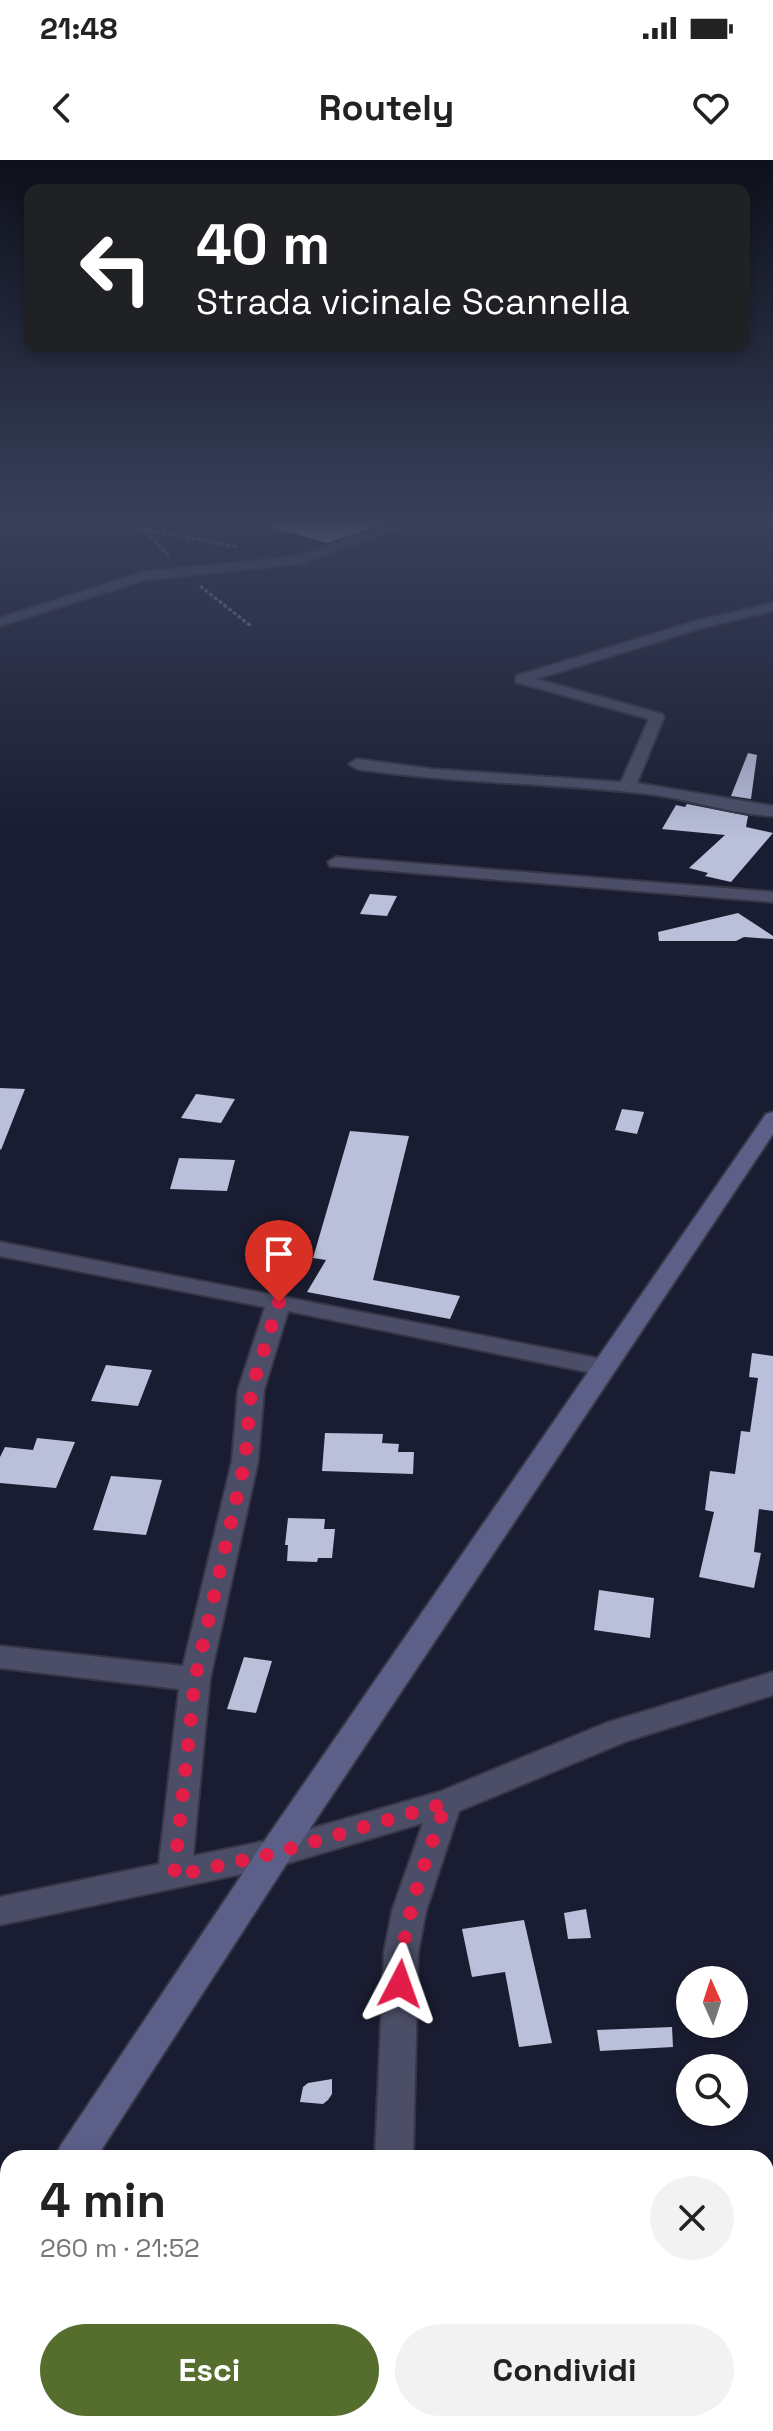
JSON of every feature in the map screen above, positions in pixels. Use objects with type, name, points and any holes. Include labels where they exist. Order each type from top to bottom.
[{"type":"main road","points":[[79,2150],[275,1853],[773,1118]]},
{"type":"street","points":[[627,787],[656,715],[521,679],[691,627]]},
{"type":"street","points":[[357,764],[428,776],[533,779],[668,791],[745,810],[773,811]]},
{"type":"street","points":[[336,862],[773,897]]},
{"type":"street","points":[[0,1249],[602,1367]]},
{"type":"street","points":[[174,1876],[195,1679],[245,1461],[251,1390],[279,1302]]},
{"type":"street","points":[[0,1657],[195,1679]]},
{"type":"street","points":[[0,1911],[275,1853],[446,1803],[617,1732],[773,1683]]},
{"type":"street","points":[[394,2150],[401,1953],[409,1911],[446,1803]]},
{"type":"building","points":[[748,753],[757,755],[751,799],[731,796]]},
{"type":"building","points":[[687,804],[748,816],[746,827],[773,833],[731,882],[705,876],[708,873],[689,868],[725,835],[662,829],[676,805],[685,807]]},
{"type":"building","points":[[370,894],[397,896],[387,916],[360,914]]},
{"type":"building","points":[[738,913],[773,936],[773,939],[744,937],[736,941],[659,941],[658,932]]},
{"type":"building","points":[[0,1088],[25,1089],[1,1150],[0,1149]]},
{"type":"building","points":[[196,1094],[235,1099],[221,1123],[181,1118]]},
{"type":"building","points":[[622,1109],[644,1112],[637,1134],[615,1130]]},
{"type":"building","points":[[350,1131],[409,1136],[373,1280],[460,1296],[450,1319],[307,1292],[326,1260],[313,1258]]},
{"type":"building","points":[[179,1158],[235,1160],[227,1191],[170,1189]]},
{"type":"building","points":[[752,1353],[773,1356],[773,1511],[759,1509],[754,1552],[761,1553],[754,1588],[699,1577],[714,1512],[705,1510],[710,1471],[735,1474],[741,1431],[750,1432],[758,1378],[749,1377]]},
{"type":"building","points":[[106,1365],[152,1370],[138,1406],[91,1401]]},
{"type":"building","points":[[325,1433],[383,1434],[382,1443],[399,1444],[398,1452],[414,1452],[413,1474],[322,1471]]},
{"type":"building","points":[[37,1438],[75,1442],[56,1488],[0,1483],[0,1457],[5,1447],[33,1450]]},
{"type":"building","points":[[111,1476],[162,1480],[146,1535],[93,1530]]},
{"type":"building","points":[[288,1518],[325,1519],[324,1529],[335,1529],[332,1558],[318,1558],[317,1562],[287,1561]]},
{"type":"building","points":[[599,1590],[654,1598],[650,1638],[594,1630]]},
{"type":"building","points":[[244,1657],[272,1661],[256,1713],[227,1709]]},
{"type":"building","points":[[586,1909],[591,1938],[568,1939],[564,1913]]},
{"type":"building","points":[[524,1920],[552,2043],[519,2047],[505,1972],[472,1977],[462,1929]]},
{"type":"building","points":[[672,2027],[673,2047],[600,2051],[597,2030]]},
{"type":"building","points":[[332,2079],[332,2094],[323,2104],[300,2102],[303,2087],[308,2083]]},
{"type":"route","points":[[279,1302],[251,1390],[245,1461],[195,1679],[174,1876],[275,1853],[446,1803],[409,1911],[401,1953],[400,1984]]}]
